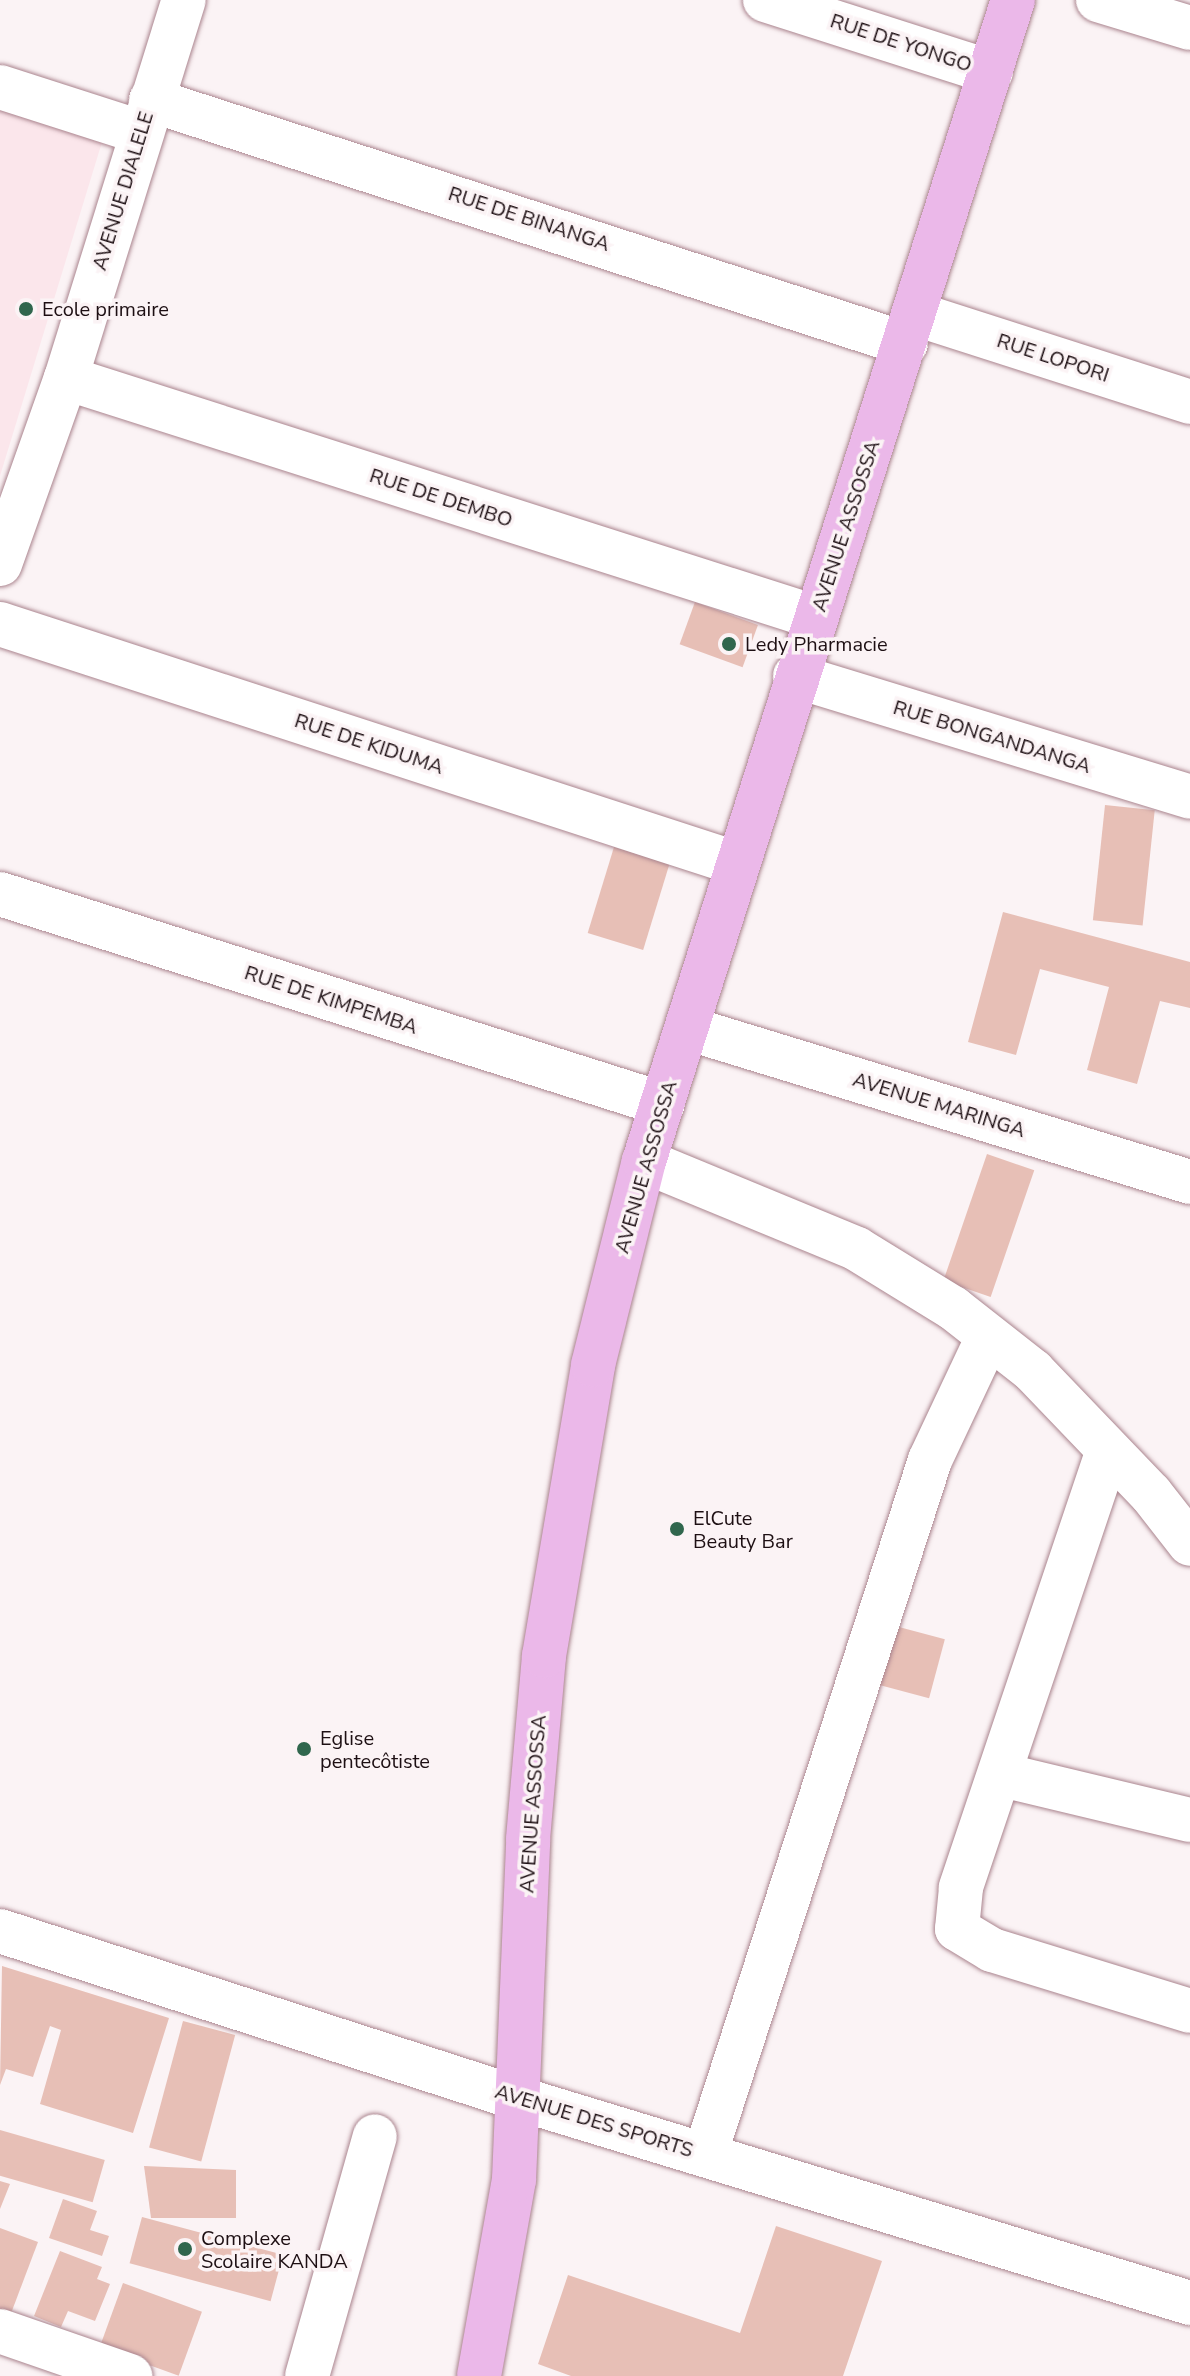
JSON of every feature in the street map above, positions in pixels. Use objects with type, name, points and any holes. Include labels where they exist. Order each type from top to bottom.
[{"type":"main road","name":"AVENUE ASSOSSA","points":[[479,2376],[514,2180],[528,1839],[544,1656],[593,1365],[644,1161],[795,676],[911,329],[1013,0]]},
{"type":"street","name":"AVENUE DIALELE","points":[[0,564],[66,378],[184,0]]},
{"type":"street","name":"RUE DE YONGO","points":[[765,0],[991,72]]},
{"type":"street","points":[[1098,0],[1190,28]]},
{"type":"street","name":"RUE DE BINANGA","points":[[0,87],[146,116],[911,329]]},
{"type":"street","name":"RUE LOPORI","points":[[911,329],[1190,402]]},
{"type":"street","name":"RUE DE DEMBO","points":[[66,378],[815,617]]},
{"type":"street","name":"RUE DE KIDUMA","points":[[0,624],[738,864]]},
{"type":"street","name":"RUE BONGANDANGA","points":[[795,676],[1190,797]]},
{"type":"street","name":"RUE DE KIMPEMBA","points":[[0,894],[663,1104]]},
{"type":"street","name":"AVENUE MARINGA","points":[[687,1028],[1190,1182]]},
{"type":"street","points":[[644,1161],[857,1249],[953,1308],[1033,1371],[1108,1450],[1190,1544]]},
{"type":"street","points":[[705,2155],[930,1460],[988,1337]]},
{"type":"street","points":[[1108,1450],[1002,1775],[961,1888],[957,1929],[992,1950],[1190,2011]]},
{"type":"street","points":[[1002,1775],[1190,1820]]},
{"type":"street","name":"AVENUE DES SPORTS","points":[[0,1931],[517,2098],[1190,2303]]},
{"type":"street","points":[[307,2376],[375,2136]]},
{"type":"street","points":[[0,2331],[130,2376]]},
{"type":"shaded area","name":"Ecole primaire","points":[[0,109],[102,142],[0,476]]},
{"type":"building","points":[[695,602],[758,625],[743,667],[680,644]]},
{"type":"building","points":[[1105,805],[1155,810],[1143,926],[1093,920]]},
{"type":"building","points":[[614,847],[669,864],[643,950],[588,933]]},
{"type":"building","points":[[1003,912],[1190,962],[1190,1008],[1160,1001],[1137,1084],[1087,1070],[1109,987],[1040,969],[1016,1055],[968,1042]]},
{"type":"building","points":[[987,1154],[1034,1170],[991,1297],[943,1281]]},
{"type":"building","points":[[884,1623],[945,1639],[929,1698],[868,1682]]},
{"type":"building","points":[[2,1966],[169,2018],[133,2133],[40,2104],[61,2030],[50,2026],[33,2077],[6,2069],[0,2085]]},
{"type":"building","points":[[183,2021],[235,2035],[201,2162],[149,2148]]},
{"type":"building","points":[[0,2130],[105,2160],[93,2202],[0,2176]]},
{"type":"building","points":[[144,2166],[236,2170],[236,2218],[151,2218]]},
{"type":"building","points":[[0,2181],[10,2184],[0,2209]]},
{"type":"building","points":[[63,2199],[97,2211],[90,2230],[109,2236],[102,2256],[49,2238]]},
{"type":"building","points":[[142,2217],[283,2255],[271,2301],[130,2263]]},
{"type":"building","points":[[776,2226],[882,2261],[843,2376],[571,2376],[538,2364],[568,2275],[740,2333]]},
{"type":"building","points":[[0,2228],[38,2242],[10,2316],[0,2312]]},
{"type":"building","points":[[60,2251],[102,2267],[97,2279],[110,2284],[95,2321],[68,2311],[61,2327],[34,2316]]},
{"type":"building","points":[[123,2283],[202,2312],[179,2376],[100,2347]]},
{"type":"place","name":"Ecole primaire","points":[[26,309]]},
{"type":"place","name":"Ledy Pharmacie","points":[[729,644]]},
{"type":"place","name":"ElCute Beauty Bar","points":[[677,1529]]},
{"type":"place","name":"Eglise pentecôtiste","points":[[304,1749]]},
{"type":"place","name":"Complexe Scolaire KANDA","points":[[185,2249]]}]
